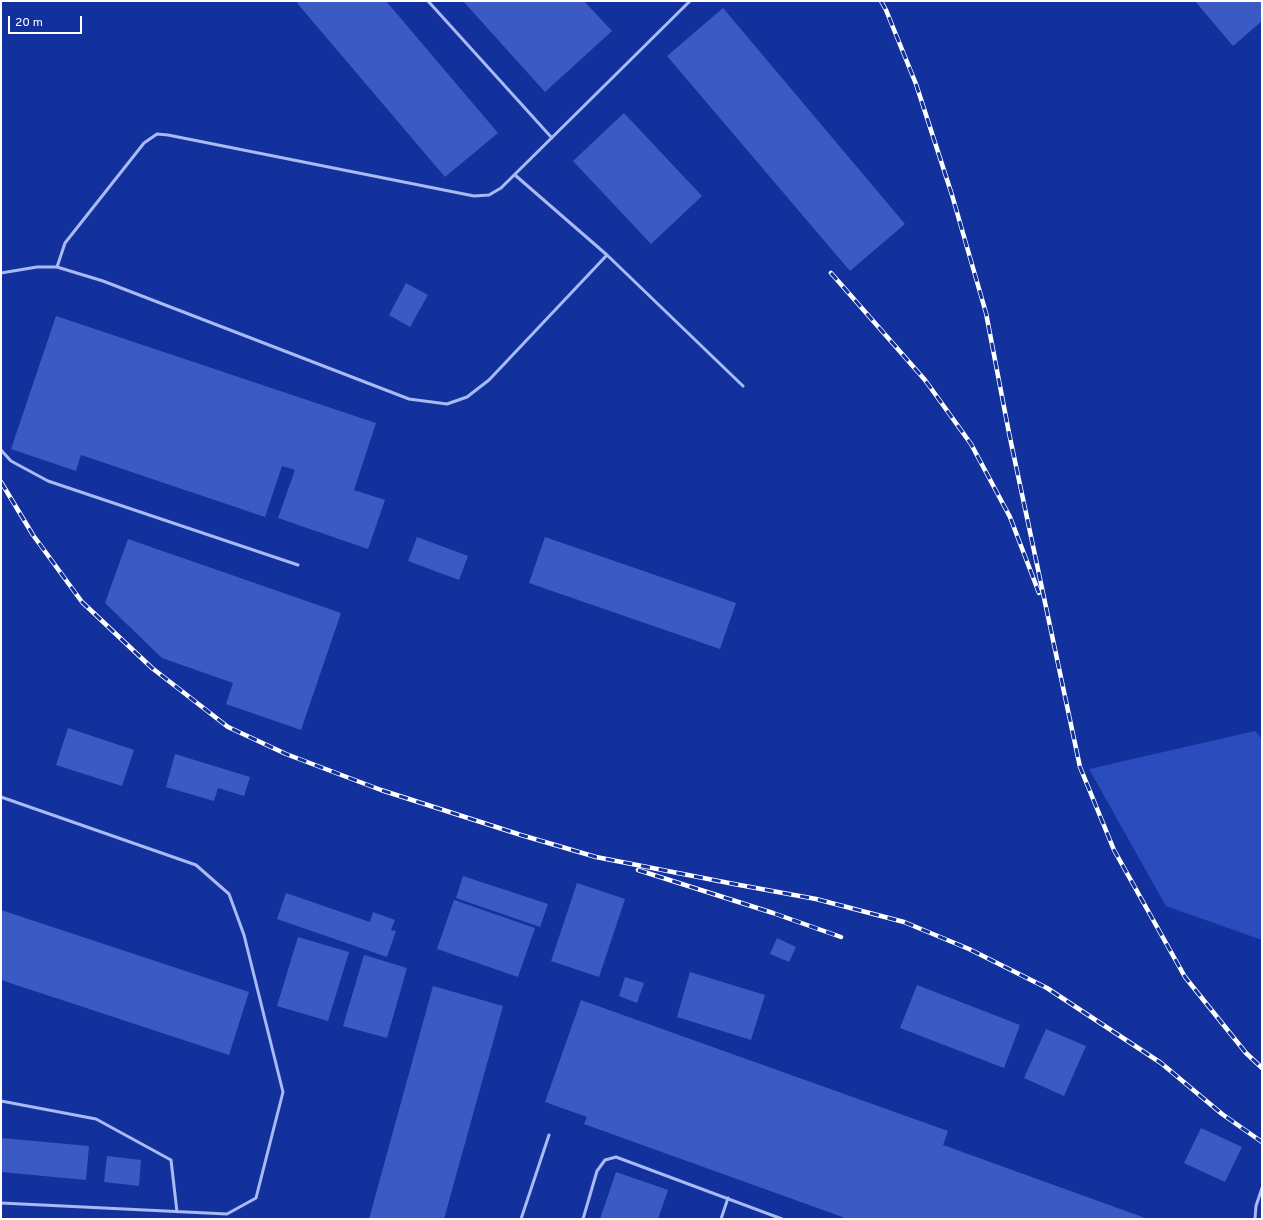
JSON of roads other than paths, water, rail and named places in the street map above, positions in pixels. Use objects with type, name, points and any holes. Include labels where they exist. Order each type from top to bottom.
[{"type":"lane","points":[[428,1],[552,138]]},
{"type":"lane","points":[[57,267],[65,243],[144,143],[156,134],[168,135],[474,196],[489,195],[501,188],[690,1]]},
{"type":"lane","points":[[515,174],[607,255],[743,386]]},
{"type":"lane","points":[[1,273],[37,267],[57,267],[103,281],[409,399],[447,404],[467,397],[489,380],[607,255]]},
{"type":"lane","points":[[1,450],[11,461],[48,481],[298,565]]},
{"type":"lane","points":[[1,797],[196,865],[229,894],[244,935],[283,1092],[256,1198],[228,1214],[1,1203]]},
{"type":"lane","points":[[1,1101],[96,1118],[171,1160],[177,1212]]},
{"type":"lane","points":[[521,1219],[549,1135]]},
{"type":"lane","points":[[583,1219],[597,1171],[604,1160],[616,1157],[782,1219]]},
{"type":"lane","points":[[1254,1219],[1256,1206],[1262,1188]]},
{"type":"lane","points":[[721,1219],[728,1198]]},
{"type":"railway","points":[[881,1],[916,84],[952,195],[986,313],[1009,433],[1080,767],[1114,850],[1185,977],[1246,1053],[1262,1068]]},
{"type":"railway","points":[[831,273],[925,380],[971,444],[1010,517],[1039,593]]},
{"type":"railway","points":[[1,482],[33,535],[82,602],[152,668],[228,727],[286,754],[381,790],[521,835],[596,857],[816,899],[904,922],[969,949],[1047,988],[1161,1063],[1222,1114],[1262,1142]]},
{"type":"railway","points":[[638,870],[773,913],[841,937]]}]
